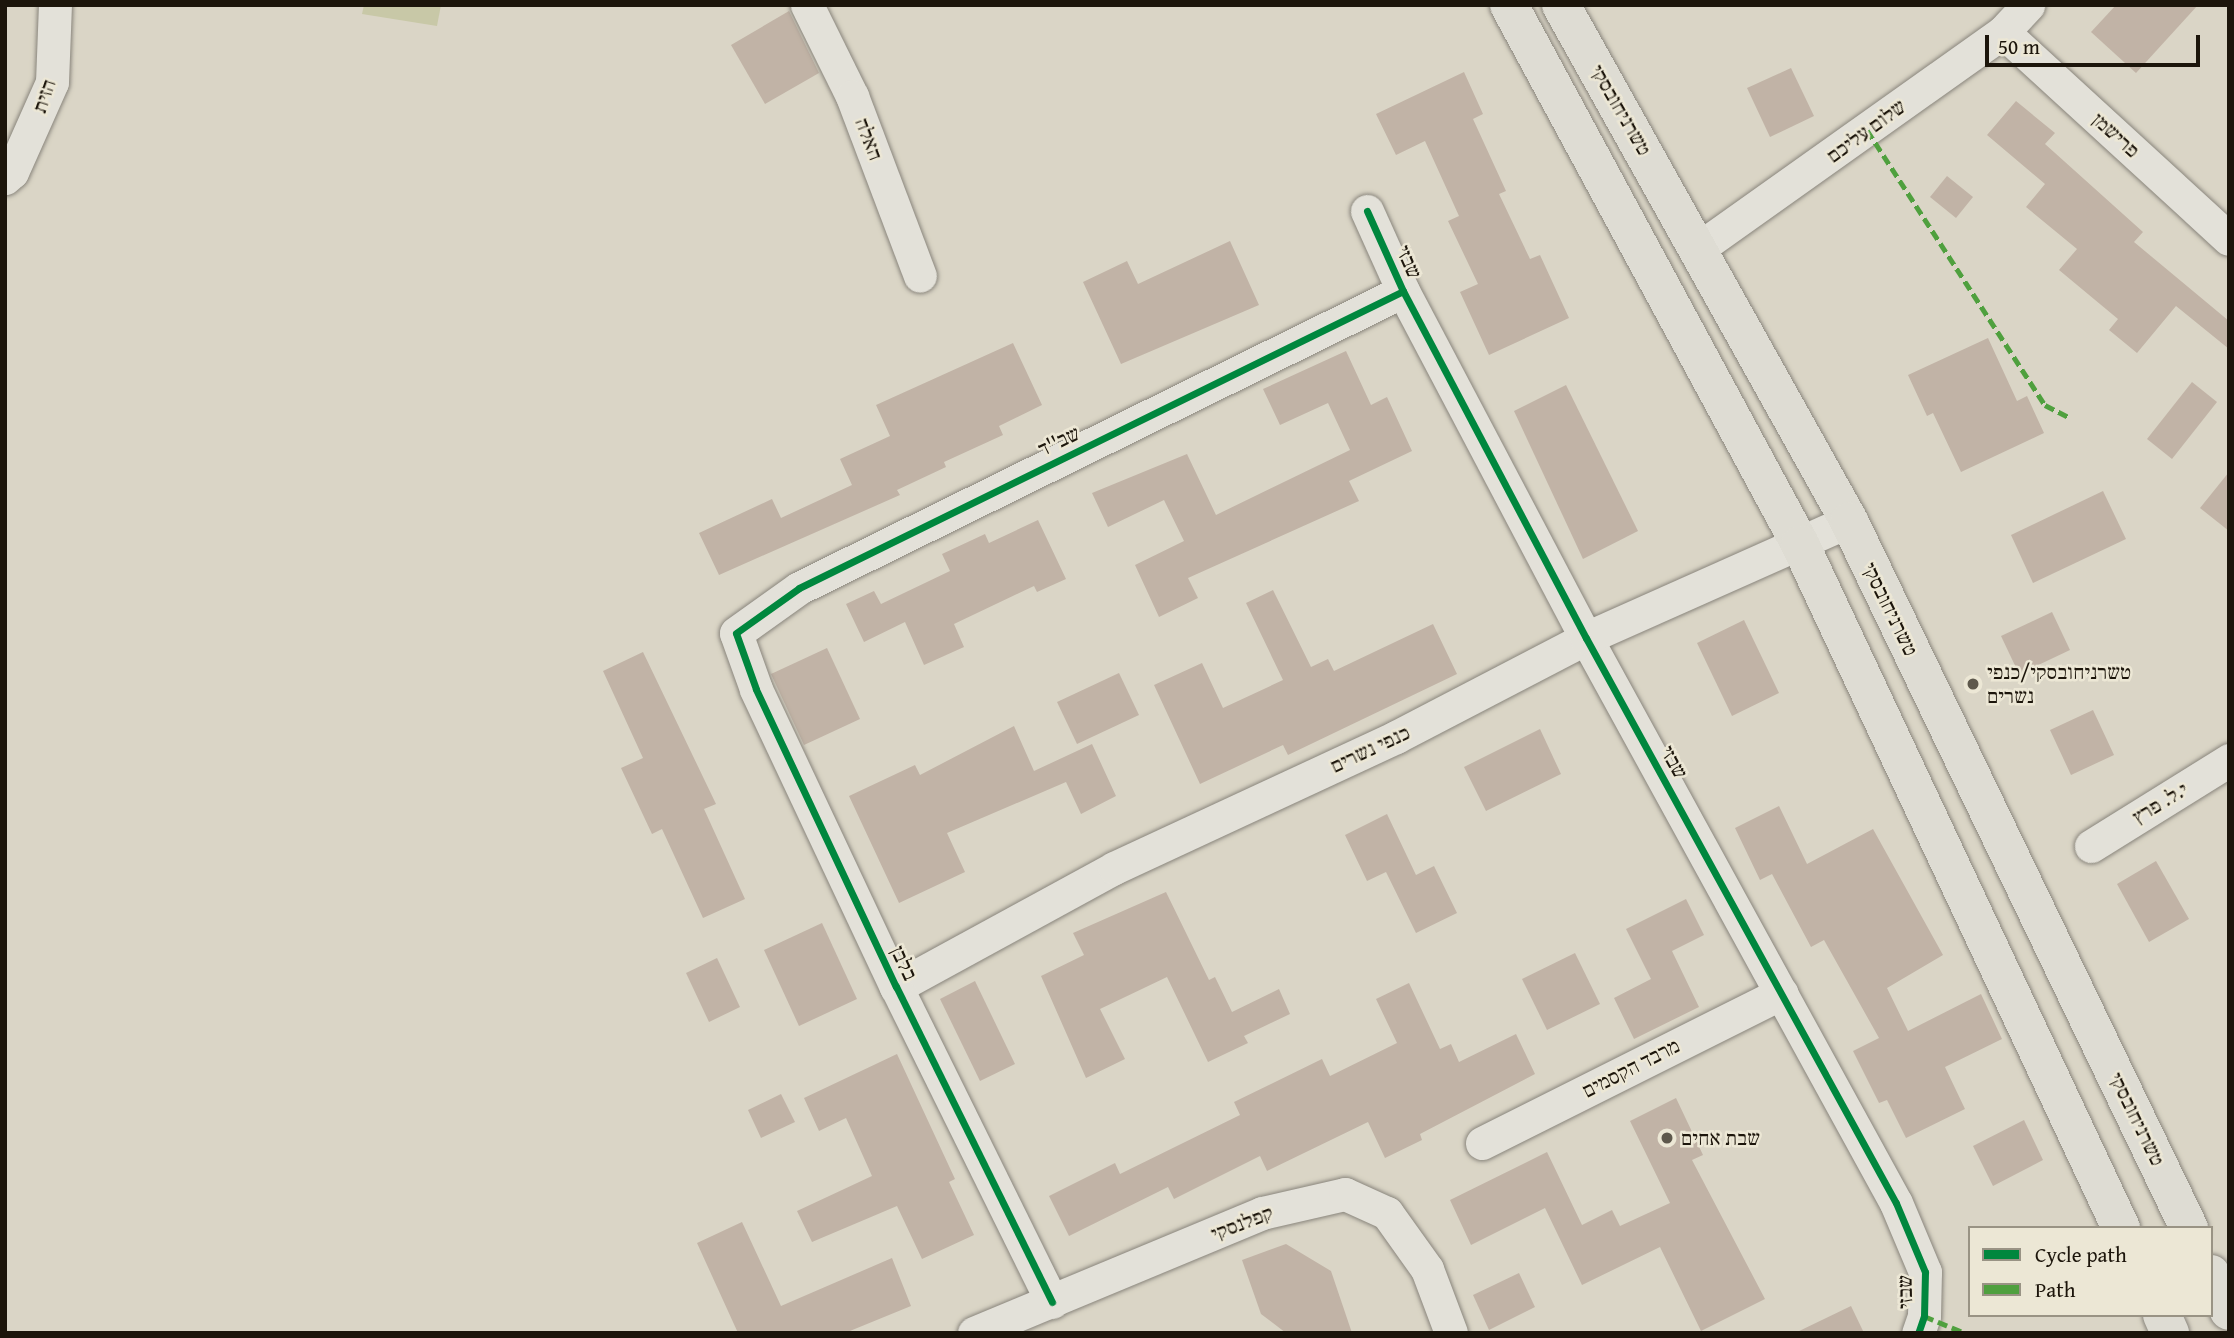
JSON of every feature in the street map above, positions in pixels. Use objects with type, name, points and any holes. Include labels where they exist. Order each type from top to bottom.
[{"type":"main road","points":[[1509,5],[1800,544],[2119,1226]]},
{"type":"main road","name":"טשרניחובסקי","points":[[1561,5],[1849,521],[2188,1226]]},
{"type":"main road","points":[[2213,1279],[2229,1311]]},
{"type":"main road","points":[[2163,1317],[2170,1333]]},
{"type":"street","name":"הזית","points":[[5,178],[12,172],[52,82],[55,5]]},
{"type":"street","name":"האלה","points":[[807,5],[852,96],[920,276]]},
{"type":"street","name":"שלום עליכם","points":[[1699,248],[2003,32],[2028,5]]},
{"type":"street","name":"פרישמן","points":[[2003,32],[2229,239]]},
{"type":"street","name":"שבזי","points":[[1367,211],[1403,291],[1586,638],[1896,1203],[1925,1272],[1924,1316],[1918,1333]]},
{"type":"street","name":"שב''ד","points":[[736,633],[799,589],[1403,291]]},
{"type":"street","name":"כנפי נשרים","points":[[897,987],[1114,868],[1396,737],[1586,638],[1849,521]]},
{"type":"street","name":"בלבן","points":[[736,633],[756,689],[897,987],[1052,1302]]},
{"type":"street","name":"י.ל. פרץ","points":[[2091,846],[2229,760]]},
{"type":"street","name":"מרבד הקסמים","points":[[1482,1143],[1781,993]]},
{"type":"street","name":"קפלנסקי","points":[[974,1333],[1262,1213],[1345,1194],[1387,1213],[1427,1269],[1451,1333]]},
{"type":"green space","points":[[364,5],[441,5],[437,26],[362,14]]},
{"type":"building","points":[[2116,5],[2198,5],[2136,73],[2091,32]]},
{"type":"building","points":[[789,11],[819,73],[765,104],[731,45]]},
{"type":"building","points":[[1791,68],[1814,116],[1770,137],[1747,88]]},
{"type":"building","points":[[1464,72],[1483,114],[1473,119],[1506,191],[1499,194],[1530,259],[1540,255],[1569,318],[1489,355],[1460,292],[1478,284],[1448,221],[1459,216],[1425,141],[1396,155],[1376,114]]},
{"type":"building","points":[[2016,101],[2055,133],[2045,144],[2143,232],[2134,242],[2229,321],[2229,349],[2176,306],[2137,353],[2109,330],[2118,319],[2059,270],[2077,249],[2026,207],[2045,184],[1987,135]]},
{"type":"building","points":[[1947,176],[1973,197],[1956,218],[1930,197]]},
{"type":"building","points":[[1230,241],[1259,305],[1121,364],[1083,282],[1127,261],[1138,284]]},
{"type":"building","points":[[1988,338],[2017,401],[2027,396],[2044,433],[1961,472],[1933,413],[1927,416],[1908,375]]},
{"type":"building","points":[[1013,343],[1042,405],[999,426],[1003,435],[944,462],[946,467],[897,490],[900,495],[719,575],[699,533],[772,499],[781,518],[852,485],[840,459],[890,436],[876,405]]},
{"type":"building","points":[[1346,351],[1371,405],[1387,397],[1412,451],[1349,481],[1359,501],[1188,578],[1198,598],[1159,617],[1135,565],[1184,541],[1164,500],[1108,527],[1092,493],[1187,454],[1216,515],[1350,450],[1328,403],[1280,425],[1263,389]]},
{"type":"building","points":[[2192,382],[2217,402],[2172,459],[2147,439]]},
{"type":"building","points":[[1566,385],[1638,531],[1583,559],[1514,411]]},
{"type":"building","points":[[2229,472],[2229,531],[2200,508]]},
{"type":"building","points":[[2103,491],[2126,539],[2033,583],[2011,535]]},
{"type":"building","points":[[1038,520],[1066,579],[1037,592],[1034,586],[954,624],[964,647],[924,665],[905,622],[864,642],[846,604],[874,591],[881,604],[950,571],[942,554],[985,534],[989,543]]},
{"type":"building","points":[[1273,590],[1311,667],[1328,659],[1334,671],[1433,624],[1457,674],[1288,755],[1283,745],[1200,784],[1154,685],[1202,663],[1223,708],[1283,680],[1246,603]]},
{"type":"building","points":[[2052,612],[2070,650],[2019,674],[2001,636]]},
{"type":"building","points":[[1744,620],[1779,693],[1732,716],[1697,643]]},
{"type":"building","points":[[827,648],[860,719],[804,745],[771,674]]},
{"type":"building","points":[[643,652],[716,804],[704,809],[745,899],[703,918],[662,829],[652,834],[621,768],[643,758],[603,671]]},
{"type":"building","points":[[1119,673],[1139,715],[1077,744],[1057,702]]},
{"type":"building","points":[[2093,710],[2114,755],[2071,775],[2050,730]]},
{"type":"building","points":[[1014,726],[1034,771],[1092,744],[1116,796],[1081,814],[1066,782],[947,833],[965,872],[899,903],[849,796],[915,765],[920,775]]},
{"type":"building","points":[[1540,729],[1561,774],[1486,811],[1464,767]]},
{"type":"building","points":[[1779,806],[1807,864],[1873,829],[1943,955],[1887,988],[1908,1031],[1981,994],[2002,1039],[1945,1067],[1965,1109],[1906,1138],[1887,1100],[1879,1103],[1853,1051],[1879,1038],[1824,940],[1811,947],[1772,874],[1760,880],[1735,828]]},
{"type":"building","points":[[1387,814],[1416,875],[1434,866],[1457,913],[1416,933],[1386,872],[1367,881],[1345,835]]},
{"type":"building","points":[[2156,861],[2189,919],[2149,942],[2117,884]]},
{"type":"building","points":[[1166,892],[1209,980],[1215,977],[1232,1012],[1279,989],[1290,1014],[1244,1036],[1248,1043],[1208,1062],[1167,977],[1100,1009],[1125,1059],[1086,1078],[1041,976],[1084,955],[1073,933]]},
{"type":"building","points":[[1686,899],[1704,935],[1672,951],[1699,1007],[1634,1039],[1614,998],[1651,979],[1626,929]]},
{"type":"building","points":[[822,923],[857,999],[799,1026],[764,950]]},
{"type":"building","points":[[1575,953],[1600,1004],[1547,1030],[1522,979]]},
{"type":"building","points":[[717,958],[740,1007],[709,1022],[686,973]]},
{"type":"building","points":[[975,981],[1015,1064],[980,1081],[940,999]]},
{"type":"building","points":[[1409,983],[1440,1049],[1451,1044],[1459,1062],[1516,1034],[1535,1074],[1420,1134],[1422,1140],[1385,1158],[1368,1122],[1267,1171],[1260,1156],[1174,1199],[1168,1187],[1069,1236],[1049,1196],[1115,1163],[1120,1174],[1240,1115],[1234,1102],[1322,1059],[1330,1076],[1397,1043],[1376,999]]},
{"type":"building","points":[[897,1054],[955,1179],[949,1182],[974,1235],[922,1259],[897,1206],[812,1242],[797,1211],[872,1176],[846,1118],[819,1131],[804,1098]]},
{"type":"building","points":[[781,1094],[795,1122],[761,1138],[748,1110]]},
{"type":"building","points":[[1676,1098],[1703,1155],[1692,1160],[1765,1299],[1701,1331],[1660,1247],[1582,1285],[1545,1208],[1471,1245],[1450,1200],[1547,1152],[1582,1225],[1612,1210],[1620,1226],[1670,1203],[1630,1121]]},
{"type":"building","points":[[2024,1120],[2043,1160],[1993,1186],[1973,1146]]},
{"type":"building","points":[[742,1222],[781,1306],[892,1258],[911,1306],[845,1333],[738,1333],[697,1243]]},
{"type":"building","points":[[1286,1244],[1331,1271],[1352,1333],[1286,1333],[1261,1314],[1242,1260]]},
{"type":"building","points":[[1519,1273],[1535,1307],[1489,1330],[1473,1295]]},
{"type":"building","points":[[1851,1306],[1864,1333],[1795,1333]]},
{"type":"marked path","points":[[1867,130],[2045,405],[2070,418]]},
{"type":"marked path","points":[[1924,1316],[1965,1333]]},
{"type":"cycle path","points":[[1367,211],[1403,291],[1586,638],[1896,1203],[1925,1272],[1924,1316],[1918,1333]]},
{"type":"cycle path","points":[[1052,1302],[896,987],[756,689],[736,633],[799,588],[1403,291]]},
{"type":"place","name":"טשרניחובסקי/כנפי נשרים","points":[[1973,684]]},
{"type":"place","name":"שבת אחים","points":[[1667,1138]]}]
